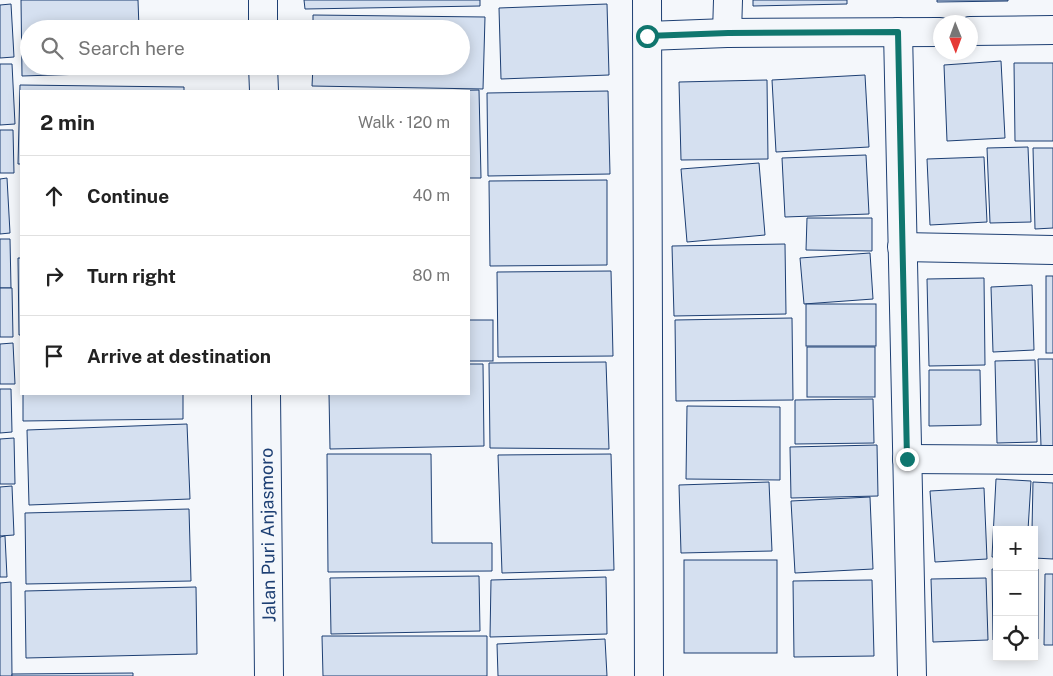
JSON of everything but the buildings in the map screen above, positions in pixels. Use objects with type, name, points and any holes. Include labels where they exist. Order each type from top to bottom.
[{"type":"street","points":[[263,0],[263,20]]},
{"type":"street","points":[[646,0],[648,676]]},
{"type":"street","points":[[728,0],[728,33]]},
{"type":"street","points":[[978,31],[1053,30]]},
{"type":"street","points":[[898,32],[912,676]]},
{"type":"street","points":[[647,36],[728,33],[933,32]]},
{"type":"street","points":[[263,75],[264,90]]},
{"type":"street","points":[[902,247],[1053,250]]},
{"type":"street","name":"Jalan Puri Anjasmoro","points":[[266,395],[269,676]]},
{"type":"street","points":[[907,459],[1053,460]]},
{"type":"route","points":[[647,36],[728,33],[898,32],[907,459]]}]
